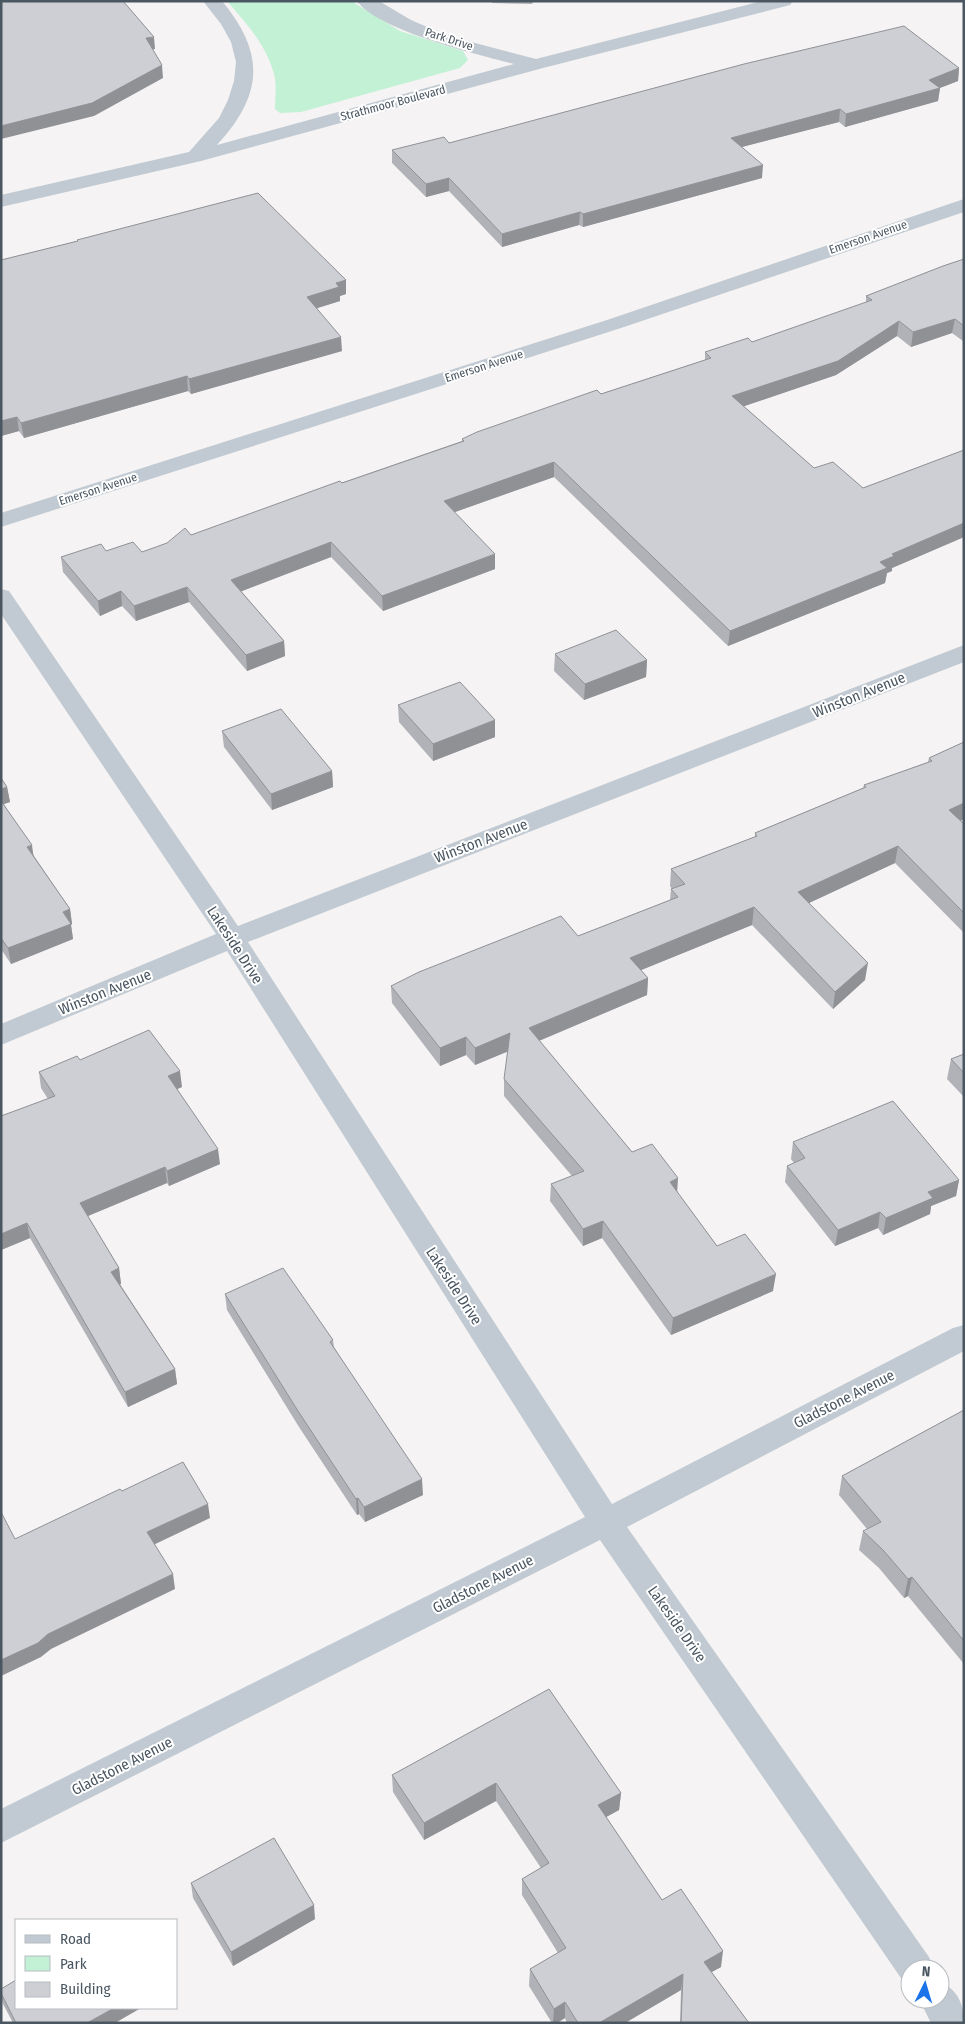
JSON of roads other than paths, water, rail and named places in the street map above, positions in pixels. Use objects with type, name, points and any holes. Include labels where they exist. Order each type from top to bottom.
[{"type":"street","points":[[194,158],[221,130],[244,84],[246,63],[239,43],[231,25],[212,1]]},
{"type":"street","name":"Park Drive","points":[[366,1],[407,25],[470,46],[536,64]]},
{"type":"street","name":"Strathmoor Boulevard","points":[[1,201],[194,158],[536,64],[784,1]]},
{"type":"street","name":"Emerson Avenue","points":[[1,520],[614,324],[964,205]]},
{"type":"street","name":"Lakeside Drive","points":[[1,596],[232,938],[606,1522],[909,1959]]},
{"type":"street","name":"Winston Avenue","points":[[1,1035],[232,938],[964,654]]},
{"type":"street","name":"Gladstone Avenue","points":[[1,1827],[606,1522],[964,1337]]},
{"type":"street","points":[[944,2009],[953,2023]]}]
